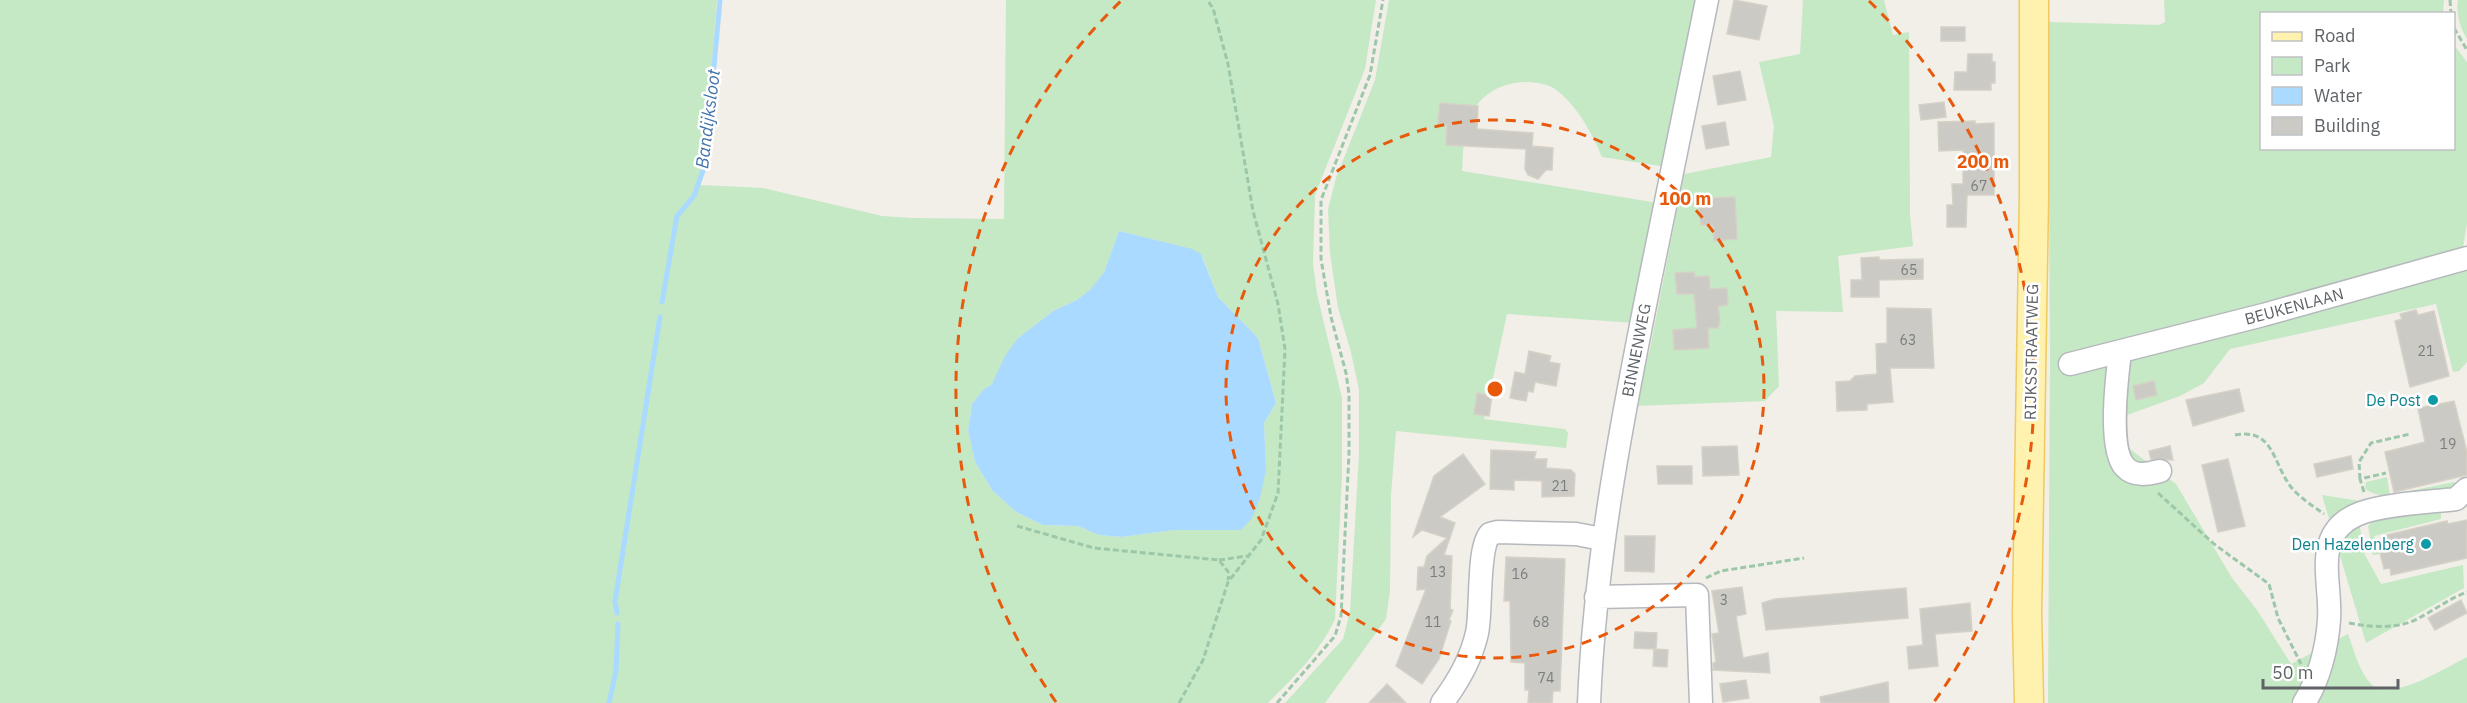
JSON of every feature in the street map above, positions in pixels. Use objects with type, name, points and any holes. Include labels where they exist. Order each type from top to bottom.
[{"type":"main road","name":"RIJKSSTRAATWEG","points":[[2029,703],[2027,614],[2034,195],[2034,0]]},
{"type":"street","name":"BINNENWEG","points":[[1588,703],[1602,539],[1626,400],[1707,0]]},
{"type":"street","name":"BEUKENLAAN","points":[[2070,364],[2263,315],[2467,258]]},
{"type":"street","points":[[2120,352],[2116,381],[2116,447],[2125,467],[2134,473],[2156,472]]},
{"type":"street","points":[[2304,703],[2324,652],[2329,619],[2327,551],[2340,526],[2363,512],[2460,502]]},
{"type":"street","points":[[1442,703],[1454,687],[1471,653],[1480,613],[1484,544],[1490,534],[1498,532],[1576,534],[1602,539]]},
{"type":"street","points":[[1596,597],[1697,595],[1701,703]]},
{"type":"path","points":[[1207,0],[1216,18],[1228,63],[1253,211],[1278,304],[1285,350],[1278,493],[1261,540],[1228,582]]},
{"type":"path","points":[[1276,703],[1335,636],[1341,616],[1349,453],[1349,394],[1346,373],[1331,317],[1321,259],[1321,200],[1370,75],[1383,0]]},
{"type":"path","points":[[2455,30],[2467,50]]},
{"type":"path","points":[[2235,435],[2253,433],[2264,439],[2293,490],[2340,526]]},
{"type":"path","points":[[2360,479],[2359,462],[2371,443],[2410,434]]},
{"type":"path","points":[[2156,472],[2156,491],[2214,544],[2269,584],[2278,618],[2293,651],[2314,682]]},
{"type":"path","points":[[1017,526],[1094,548],[1219,560],[1247,556]]},
{"type":"path","points":[[1697,595],[1702,582],[1721,571],[1804,558]]},
{"type":"path","points":[[1179,703],[1203,660],[1228,582],[1229,573],[1219,560]]},
{"type":"path","points":[[2329,619],[2373,627],[2394,626],[2412,621],[2467,592]]},
{"type":"green space","points":[[0,0],[717,0],[704,165],[700,185],[763,188],[882,216],[1004,219],[1006,0],[1376,0],[1365,69],[1315,195],[1313,264],[1317,294],[1342,398],[1342,475],[1335,619],[1322,643],[1268,703],[0,703]],"holes":[[[1119,231],[1196,251],[1203,258],[1218,297],[1258,338],[1276,403],[1264,423],[1266,469],[1241,530],[1175,530],[1121,537],[1099,535],[1078,526],[1043,525],[1016,512],[992,490],[975,462],[968,430],[972,404],[984,389],[992,384],[1017,339],[1053,311],[1077,300],[1091,290],[1104,272]]]},
{"type":"green space","points":[[1389,0],[1700,0],[1667,167],[1602,157],[1589,129],[1577,111],[1555,89],[1546,85],[1518,82],[1498,88],[1482,99],[1470,116],[1463,148],[1462,171],[1658,203],[1636,323],[1507,314],[1484,419],[1565,429],[1568,433],[1566,448],[1396,431],[1391,495],[1390,590],[1386,619],[1325,703],[1285,703],[1343,639],[1350,612],[1359,454],[1359,390],[1338,308],[1330,253],[1328,209],[1336,178],[1375,80]]},
{"type":"green space","points":[[1803,0],[1884,0],[1893,35],[1909,32],[1910,214],[1913,246],[1838,256],[1843,312],[1776,311],[1779,386],[1765,401],[1635,406],[1650,349],[1684,174],[1771,157],[1774,126],[1759,62],[1800,54]]},
{"type":"green space","points":[[2164,0],[2444,0],[2443,12],[2260,12],[2260,150],[2455,150],[2455,46],[2467,62],[2467,223],[2463,248],[2065,356],[2067,376],[2467,271],[2467,362],[2459,371],[2453,372],[2436,304],[2230,349],[2204,383],[2180,396],[2127,415],[2123,433],[2126,446],[2176,484],[2232,578],[2257,610],[2291,664],[2348,634],[2357,661],[2367,680],[2381,689],[2392,689],[2419,681],[2467,657],[2467,703],[2048,703],[2050,359],[2048,22],[2159,25],[2165,22]]},
{"type":"green space","points":[[2458,0],[2467,0],[2467,39],[2459,21]]},
{"type":"green space","points":[[2387,477],[2390,495],[2454,482],[2463,486],[2446,493],[2409,497],[2378,495],[2365,488],[2366,482]]},
{"type":"green space","points":[[2322,495],[2372,503],[2360,528],[2365,555],[2381,584],[2463,565],[2464,588],[2366,643]]},
{"type":"green space","points":[[2433,508],[2441,513],[2441,519],[2374,536],[2379,554],[2373,555],[2368,526],[2380,514]]},
{"type":"water","points":[[1119,231],[1192,249],[1201,254],[1218,297],[1258,338],[1276,403],[1264,423],[1266,469],[1260,498],[1252,518],[1241,530],[1175,530],[1121,537],[1099,535],[1078,526],[1043,525],[1016,512],[992,490],[975,462],[968,430],[972,404],[984,389],[992,384],[1005,356],[1017,339],[1053,311],[1077,300],[1091,289],[1104,272]]},
{"type":"building","points":[[1734,0],[1767,6],[1759,40],[1727,34]]},
{"type":"building","points":[[1941,27],[1965,27],[1965,41],[1941,41]]},
{"type":"building","points":[[1968,54],[1992,54],[1992,62],[1995,62],[1995,83],[1991,83],[1991,90],[1954,90],[1955,72],[1967,72]]},
{"type":"building","points":[[1740,71],[1746,100],[1718,105],[1713,76]]},
{"type":"building","points":[[1944,102],[1946,117],[1921,120],[1919,105]]},
{"type":"building","points":[[1440,103],[1478,106],[1477,129],[1533,133],[1532,146],[1553,148],[1552,170],[1546,170],[1538,179],[1528,175],[1525,169],[1526,149],[1446,145],[1447,125],[1438,124]]},
{"type":"building","points":[[1975,121],[1975,124],[1994,123],[1994,195],[1967,195],[1966,227],[1947,227],[1947,205],[1953,205],[1952,184],[1963,184],[1963,150],[1939,151],[1938,122]]},
{"type":"building","points":[[1725,122],[1729,145],[1706,149],[1702,126]]},
{"type":"building","points":[[1735,197],[1737,239],[1714,241],[1713,225],[1701,225],[1699,206],[1711,206],[1711,198]]},
{"type":"building","points":[[1879,257],[1879,260],[1923,259],[1923,279],[1879,280],[1879,297],[1851,297],[1851,280],[1862,280],[1861,258]]},
{"type":"building","points":[[1694,272],[1695,277],[1709,276],[1710,289],[1727,288],[1728,305],[1718,306],[1720,321],[1718,328],[1708,328],[1709,348],[1674,350],[1673,330],[1697,328],[1694,294],[1677,294],[1675,273]]},
{"type":"building","points":[[1887,308],[1931,309],[1934,368],[1890,368],[1893,402],[1867,404],[1867,410],[1837,411],[1836,382],[1850,381],[1855,376],[1877,374],[1876,344],[1887,343]]},
{"type":"building","points":[[2416,310],[2418,315],[2434,311],[2449,376],[2410,387],[2395,321],[2402,319],[2400,314]]},
{"type":"building","points":[[1529,351],[1551,356],[1549,362],[1560,364],[1556,386],[1535,382],[1533,392],[1528,391],[1526,401],[1510,398],[1515,372],[1525,374]]},
{"type":"building","points":[[2154,381],[2157,395],[2136,400],[2133,386]]},
{"type":"building","points":[[2239,389],[2244,411],[2193,426],[2186,400]]},
{"type":"building","points":[[1477,393],[1492,396],[1489,416],[1474,414]]},
{"type":"building","points":[[2454,401],[2467,452],[2467,475],[2394,492],[2385,452],[2425,442],[2418,408]]},
{"type":"building","points":[[1737,446],[1739,475],[1703,476],[1702,447]]},
{"type":"building","points":[[2170,446],[2173,460],[2151,459],[2149,451]]},
{"type":"building","points":[[1491,450],[1536,452],[1534,459],[1547,459],[1546,468],[1571,470],[1575,474],[1574,496],[1542,497],[1542,481],[1514,480],[1514,490],[1490,489]]},
{"type":"building","points":[[1463,454],[1485,484],[1440,517],[1455,523],[1444,555],[1452,556],[1450,609],[1453,610],[1439,659],[1422,684],[1396,666],[1426,589],[1417,590],[1418,567],[1424,567],[1427,556],[1447,538],[1422,530],[1413,537],[1434,476]]},
{"type":"building","points":[[2351,456],[2353,469],[2317,477],[2314,464]]},
{"type":"building","points":[[2228,459],[2245,526],[2218,532],[2202,465]]},
{"type":"building","points":[[1657,466],[1692,466],[1692,484],[1658,484]]},
{"type":"building","name":"Den Hazelenberg","points":[[2467,520],[2467,558],[2391,575],[2390,568],[2384,569],[2380,553],[2386,552],[2382,536],[2447,521],[2448,524]]},
{"type":"building","points":[[1625,536],[1655,536],[1654,572],[1625,571]]},
{"type":"building","points":[[1506,557],[1565,559],[1560,691],[1553,691],[1552,703],[1528,703],[1529,690],[1525,690],[1525,663],[1511,662],[1510,601],[1504,601]]},
{"type":"building","points":[[1742,587],[1746,614],[1736,616],[1743,658],[1768,653],[1770,673],[1713,670],[1713,663],[1716,662],[1712,634],[1719,633],[1712,591]]},
{"type":"building","points":[[1906,588],[1908,618],[1766,630],[1762,603],[1775,599]]},
{"type":"building","points":[[2461,600],[2467,613],[2435,630],[2428,618]]},
{"type":"building","points":[[1970,603],[1972,631],[1935,634],[1938,666],[1909,669],[1907,647],[1923,645],[1920,609]]},
{"type":"building","points":[[1635,632],[1657,633],[1656,649],[1668,650],[1667,667],[1653,666],[1654,649],[1634,648]]},
{"type":"building","points":[[1746,680],[1749,698],[1723,702],[1720,684]]},
{"type":"building","points":[[1888,682],[1889,703],[1821,703],[1820,697]]},
{"type":"building","points":[[1387,684],[1406,703],[1369,703]]},
{"type":"waterway","name":"Bandijksloot","points":[[662,302],[677,216],[694,196],[705,165],[720,0]]},
{"type":"waterway","name":"Bandijksloot","points":[[617,613],[615,601],[660,317]]},
{"type":"waterway","name":"Bandijksloot","points":[[609,703],[616,671],[618,624]]},
{"type":"place","name":"De Post","points":[[2433,400]]},
{"type":"place","name":"Den Hazelenberg","points":[[2426,544]]}]
